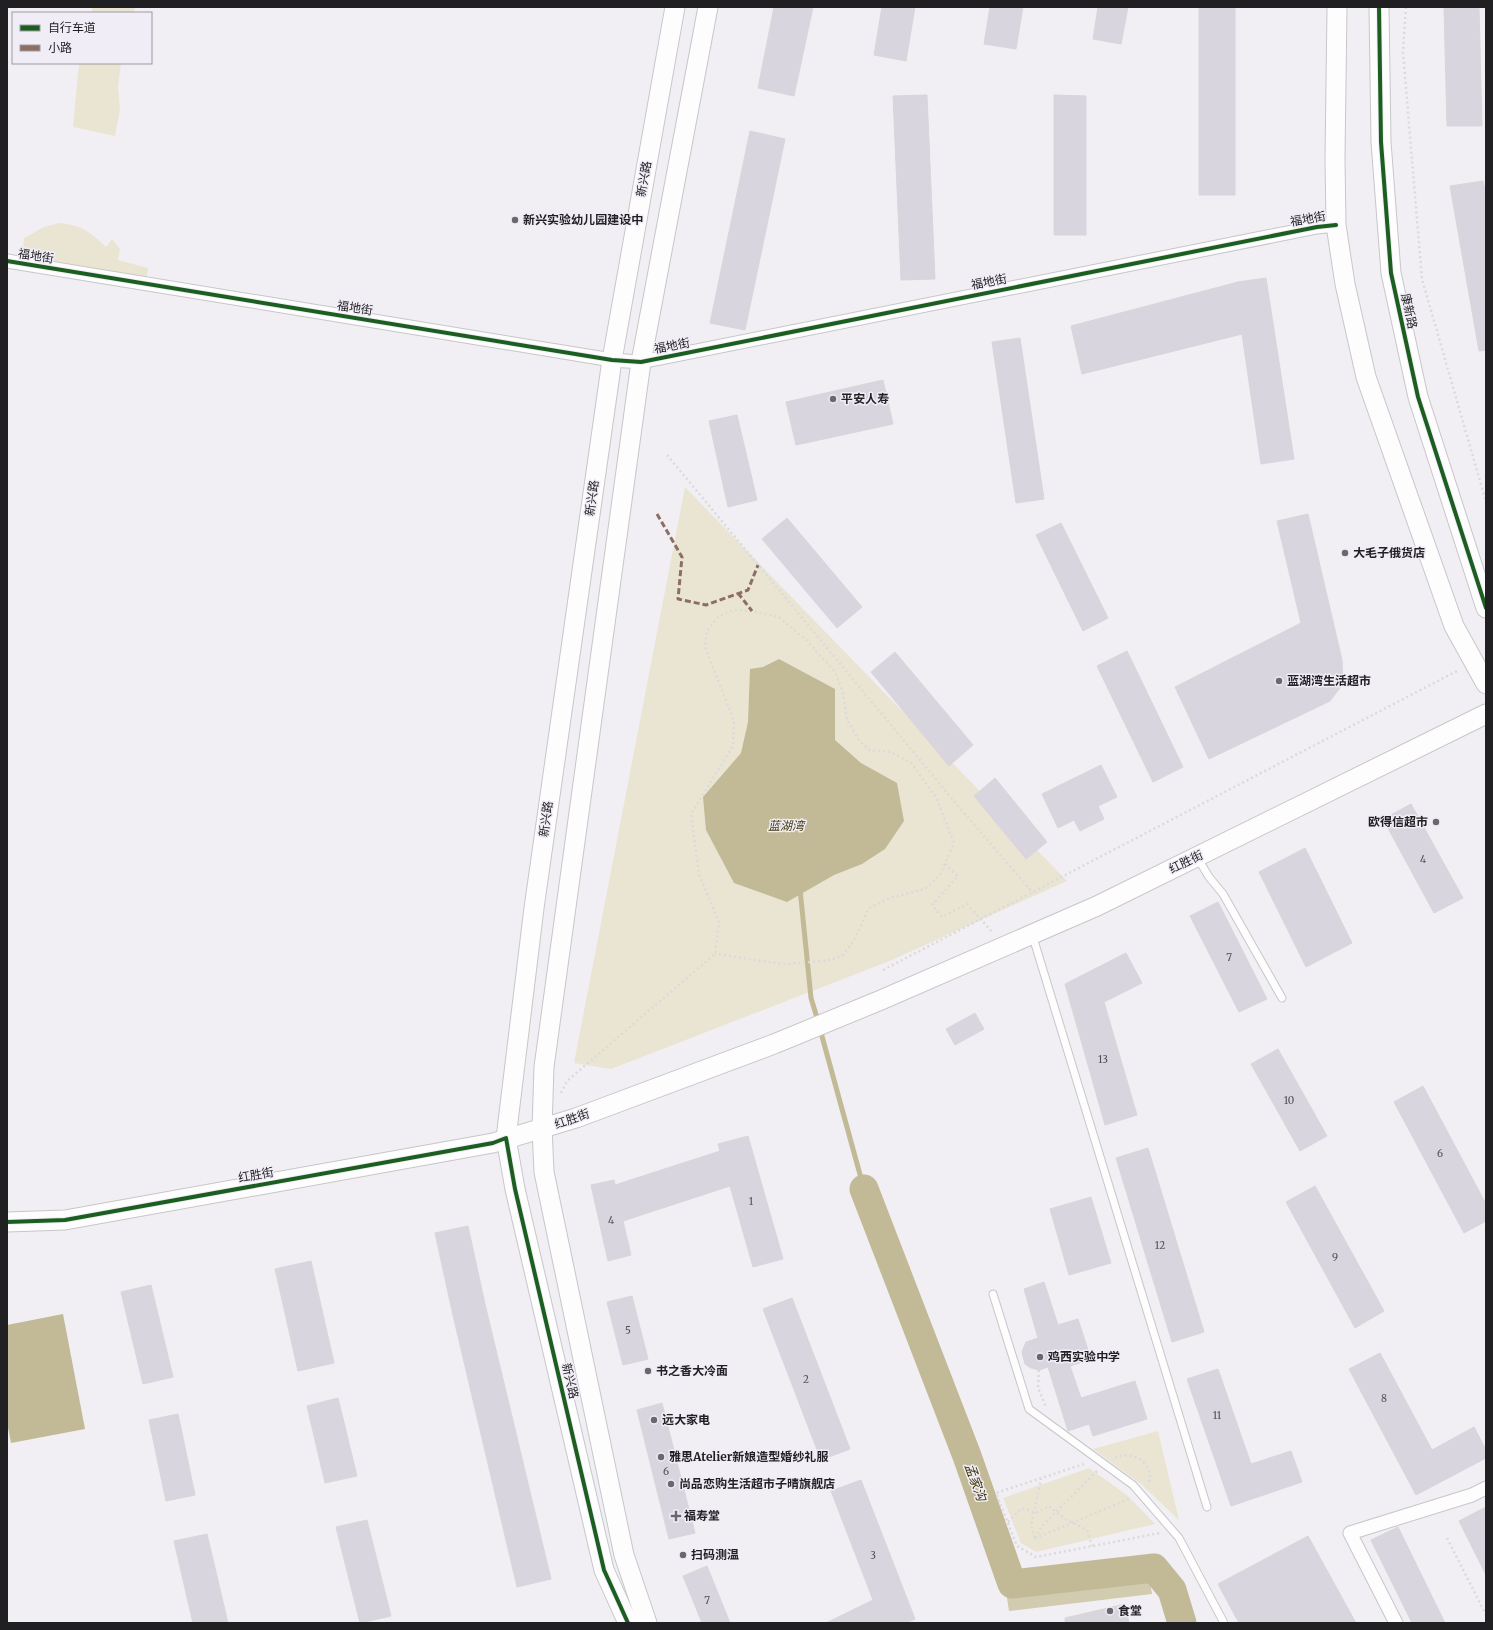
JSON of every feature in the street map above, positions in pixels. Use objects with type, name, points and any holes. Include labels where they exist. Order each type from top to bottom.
[{"type":"main road","name":"新兴路","points":[[628,1623],[604,1570],[515,1189],[506,1138],[534,908],[612,360],[675,7]]},
{"type":"main road","name":"新兴路","points":[[644,1622],[623,1547],[544,1172],[542,1128],[544,1067],[641,362],[708,7]]},
{"type":"main road","points":[[1337,7],[1335,159],[1336,225],[1345,284],[1366,377],[1454,626],[1486,684]]},
{"type":"main road","name":"康新路","points":[[1379,7],[1381,142],[1391,273],[1418,397],[1486,608]]},
{"type":"main road","name":"红胜街","points":[[7,1222],[65,1220],[493,1143],[576,1118],[774,1044],[881,1000],[1097,906],[1486,714]]},
{"type":"street","name":"福地街","points":[[7,261],[612,360],[641,362],[1293,232],[1336,225]]},
{"type":"street","points":[[1396,1623],[1350,1533],[1472,1495],[1486,1488]]},
{"type":"lane","points":[[1197,857],[1208,877],[1224,894],[1282,998]]},
{"type":"lane","points":[[1032,934],[1207,1507]]},
{"type":"lane","points":[[993,1294],[1029,1409],[1133,1485],[1179,1538],[1224,1623]]},
{"type":"lane","points":[[1209,1592],[1219,1623]]},
{"type":"path","points":[[1406,7],[1403,52],[1422,279],[1486,502]]},
{"type":"path","points":[[667,455],[951,797],[1033,893]]},
{"type":"path","points":[[560,1095],[567,1081],[715,954],[719,922],[699,874],[691,814],[733,746],[734,721],[705,647],[707,631],[718,617],[733,610],[752,611],[779,617],[806,640],[835,672],[843,692],[846,720],[859,740],[869,750],[891,752],[911,763],[936,797],[954,843],[940,875],[925,889],[890,898],[869,908],[854,940],[842,956],[825,961],[782,964],[715,954]]},
{"type":"path","points":[[883,970],[1457,671]]},
{"type":"path","points":[[945,864],[958,876],[932,905],[942,917],[967,904],[1004,946]]},
{"type":"path","points":[[1114,1459],[1120,1455],[1133,1456],[1143,1462],[1150,1475],[1148,1488]]},
{"type":"path","points":[[1086,1463],[996,1493],[1017,1546],[1036,1557],[1166,1532]]},
{"type":"path","points":[[1036,1538],[1041,1527],[1101,1466]]},
{"type":"path","points":[[1036,1538],[1031,1526],[1041,1478]]},
{"type":"path","points":[[1036,1538],[1136,1496]]},
{"type":"path","points":[[1008,1522],[1022,1508],[1036,1513],[1049,1506],[1065,1519],[1087,1530],[1092,1546]]},
{"type":"path","points":[[1447,1538],[1486,1615]]},
{"type":"green space","points":[[93,7],[135,7],[133,12],[91,12]]},
{"type":"green space","points":[[79,64],[121,64],[118,86],[120,109],[115,136],[73,127]]},
{"type":"green space","points":[[59,223],[80,227],[94,236],[106,247],[112,239],[120,249],[118,260],[148,268],[146,281],[22,260],[24,238],[44,227]]},
{"type":"green space","name":"蓝湖湾","points":[[685,487],[1067,881],[892,960],[611,1069],[574,1063]]},
{"type":"green space","points":[[1158,1431],[1179,1520],[1141,1484],[1093,1449]]},
{"type":"green space","points":[[1089,1468],[1127,1495],[1155,1524],[1036,1552],[1021,1543],[1003,1498]]},
{"type":"shaded area","name":"蓝湖湾","points":[[779,659],[835,689],[835,740],[861,763],[897,783],[904,821],[885,849],[862,864],[834,875],[787,902],[734,883],[706,830],[703,797],[741,753],[748,722],[750,669],[763,667]]},
{"type":"shaded area","points":[[63,1314],[85,1429],[11,1443],[7,1422],[7,1325]]},
{"type":"shaded area","points":[[1149,1576],[1152,1594],[1009,1611],[1006,1592]]},
{"type":"building","points":[[774,7],[813,7],[794,96],[758,88]]},
{"type":"building","points":[[882,7],[915,7],[906,61],[874,55]]},
{"type":"building","points":[[990,7],[1023,7],[1016,49],[984,44]]},
{"type":"building","points":[[1098,7],[1128,7],[1121,44],[1093,39]]},
{"type":"building","points":[[1199,7],[1235,7],[1235,195],[1199,195]]},
{"type":"building","points":[[1444,7],[1479,7],[1482,126],[1447,126]]},
{"type":"building","points":[[927,95],[935,279],[901,280],[893,96]]},
{"type":"building","points":[[1054,95],[1086,96],[1086,235],[1054,235]]},
{"type":"building","points":[[750,131],[785,139],[745,330],[710,323]]},
{"type":"building","points":[[1483,181],[1486,195],[1486,350],[1479,351],[1450,186]]},
{"type":"building","points":[[1266,278],[1294,459],[1261,464],[1242,334],[1082,374],[1071,326],[1238,282]]},
{"type":"building","points":[[1020,338],[1044,499],[1016,503],[992,342]]},
{"type":"building","points":[[883,380],[893,424],[796,445],[786,402]]},
{"type":"building","points":[[737,415],[757,500],[728,507],[709,421]]},
{"type":"building","points":[[1308,514],[1342,660],[1343,684],[1330,701],[1209,759],[1175,687],[1301,623],[1277,521]]},
{"type":"building","points":[[787,518],[862,607],[837,628],[762,539]]},
{"type":"building","points":[[1061,523],[1108,618],[1083,631],[1036,535]]},
{"type":"building","points":[[1127,651],[1183,767],[1153,782],[1097,666]]},
{"type":"building","points":[[895,652],[973,745],[949,766],[871,672]]},
{"type":"building","points":[[1101,765],[1117,797],[1098,806],[1104,819],[1080,831],[1074,820],[1058,828],[1042,794]]},
{"type":"building","points":[[995,778],[1047,842],[1026,859],[974,796]]},
{"type":"building","points":[[1411,804],[1463,898],[1434,913],[1383,819]]},
{"type":"building","points":[[1305,848],[1352,943],[1306,967],[1259,872]]},
{"type":"building","points":[[1218,902],[1267,999],[1239,1012],[1190,916]]},
{"type":"building","points":[[1126,953],[1142,983],[1104,1002],[1137,1115],[1105,1125],[1065,984]]},
{"type":"building","points":[[975,1013],[984,1029],[955,1045],[946,1029]]},
{"type":"building","points":[[1278,1049],[1327,1136],[1300,1151],[1251,1064]]},
{"type":"building","points":[[1423,1086],[1486,1204],[1486,1221],[1464,1233],[1394,1102]]},
{"type":"building","points":[[748,1136],[783,1259],[753,1267],[730,1186],[623,1221],[631,1255],[608,1261],[591,1185],[614,1180],[615,1185],[720,1151],[718,1144]]},
{"type":"building","points":[[1148,1148],[1204,1332],[1172,1342],[1116,1158]]},
{"type":"building","points":[[1315,1186],[1384,1311],[1355,1328],[1286,1202]]},
{"type":"building","points":[[1091,1197],[1111,1263],[1069,1275],[1050,1209]]},
{"type":"building","points":[[468,1226],[485,1304],[551,1579],[517,1587],[435,1233]]},
{"type":"building","points":[[311,1261],[334,1363],[298,1371],[275,1269]]},
{"type":"building","points":[[1044,1282],[1058,1325],[1078,1319],[1091,1359],[1070,1366],[1081,1398],[1135,1381],[1147,1419],[1093,1436],[1089,1424],[1068,1431],[1048,1367],[1039,1370],[1031,1368],[1025,1364],[1022,1352],[1026,1342],[1038,1338],[1024,1289]]},
{"type":"building","points":[[151,1285],[173,1377],[143,1384],[121,1292]]},
{"type":"building","points":[[632,1296],[648,1359],[623,1365],[607,1302]]},
{"type":"building","points":[[792,1298],[850,1449],[821,1460],[763,1309]]},
{"type":"building","points":[[1380,1353],[1432,1450],[1474,1427],[1486,1450],[1486,1458],[1416,1495],[1349,1369]]},
{"type":"building","points":[[1218,1369],[1251,1464],[1291,1451],[1302,1482],[1231,1506],[1187,1379]]},
{"type":"building","points":[[338,1398],[357,1476],[325,1483],[307,1406]]},
{"type":"building","points":[[662,1403],[695,1533],[669,1539],[637,1410]]},
{"type":"building","points":[[178,1414],[195,1495],[166,1501],[149,1420]]},
{"type":"building","points":[[861,1480],[915,1619],[905,1623],[826,1623],[873,1600],[831,1491]]},
{"type":"building","points":[[1486,1507],[1486,1575],[1459,1521]]},
{"type":"building","points":[[367,1520],[391,1616],[360,1623],[336,1527]]},
{"type":"building","points":[[1398,1527],[1445,1623],[1412,1623],[1371,1540]]},
{"type":"building","points":[[207,1534],[228,1623],[193,1623],[174,1541]]},
{"type":"building","points":[[1308,1536],[1356,1623],[1239,1623],[1218,1584]]},
{"type":"building","points":[[707,1566],[730,1623],[702,1623],[683,1576]]},
{"type":"building","name":"食堂","points":[[1125,1604],[1129,1623],[1065,1623],[1065,1618]]},
{"type":"waterway","points":[[800,889],[811,998],[818,1021]]},
{"type":"waterway","points":[[820,1029],[864,1189]]},
{"type":"waterway","name":"孟家沟","points":[[864,1189],[967,1456],[1012,1584],[1154,1568],[1172,1590],[1182,1623]]},
{"type":"marked path","points":[[657,514],[682,557],[678,599],[706,605],[748,590],[758,565]]},
{"type":"marked path","points":[[738,593],[752,611]]},
{"type":"cycle path","points":[[1379,7],[1381,142],[1391,273],[1418,397],[1486,608]]},
{"type":"cycle path","points":[[7,261],[612,360],[641,362],[1317,227],[1336,225]]},
{"type":"cycle path","points":[[7,1222],[65,1220],[493,1143],[506,1138],[515,1189],[604,1570],[628,1623]]},
{"type":"place","name":"新兴实验幼儿园建设中","points":[[515,220]]},
{"type":"place","name":"平安人寿","points":[[833,399]]},
{"type":"place","name":"大毛子俄货店","points":[[1345,553]]},
{"type":"place","name":"蓝湖湾生活超市","points":[[1279,681]]},
{"type":"place","name":"欧得信超市","points":[[1436,822]]},
{"type":"place","name":"鸡西实验中学","points":[[1040,1357]]},
{"type":"place","name":"书之香大冷面","points":[[648,1371]]},
{"type":"place","name":"远大家电","points":[[654,1420]]},
{"type":"place","name":"雅思Atelier新娘造型婚纱礼服","points":[[661,1457]]},
{"type":"place","name":"尚品恋购生活超市子晴旗舰店","points":[[671,1484]]},
{"type":"place","name":"福寿堂","points":[[676,1516]]},
{"type":"place","name":"扫码测温","points":[[683,1555]]},
{"type":"place","name":"食堂","points":[[1110,1611]]}]
